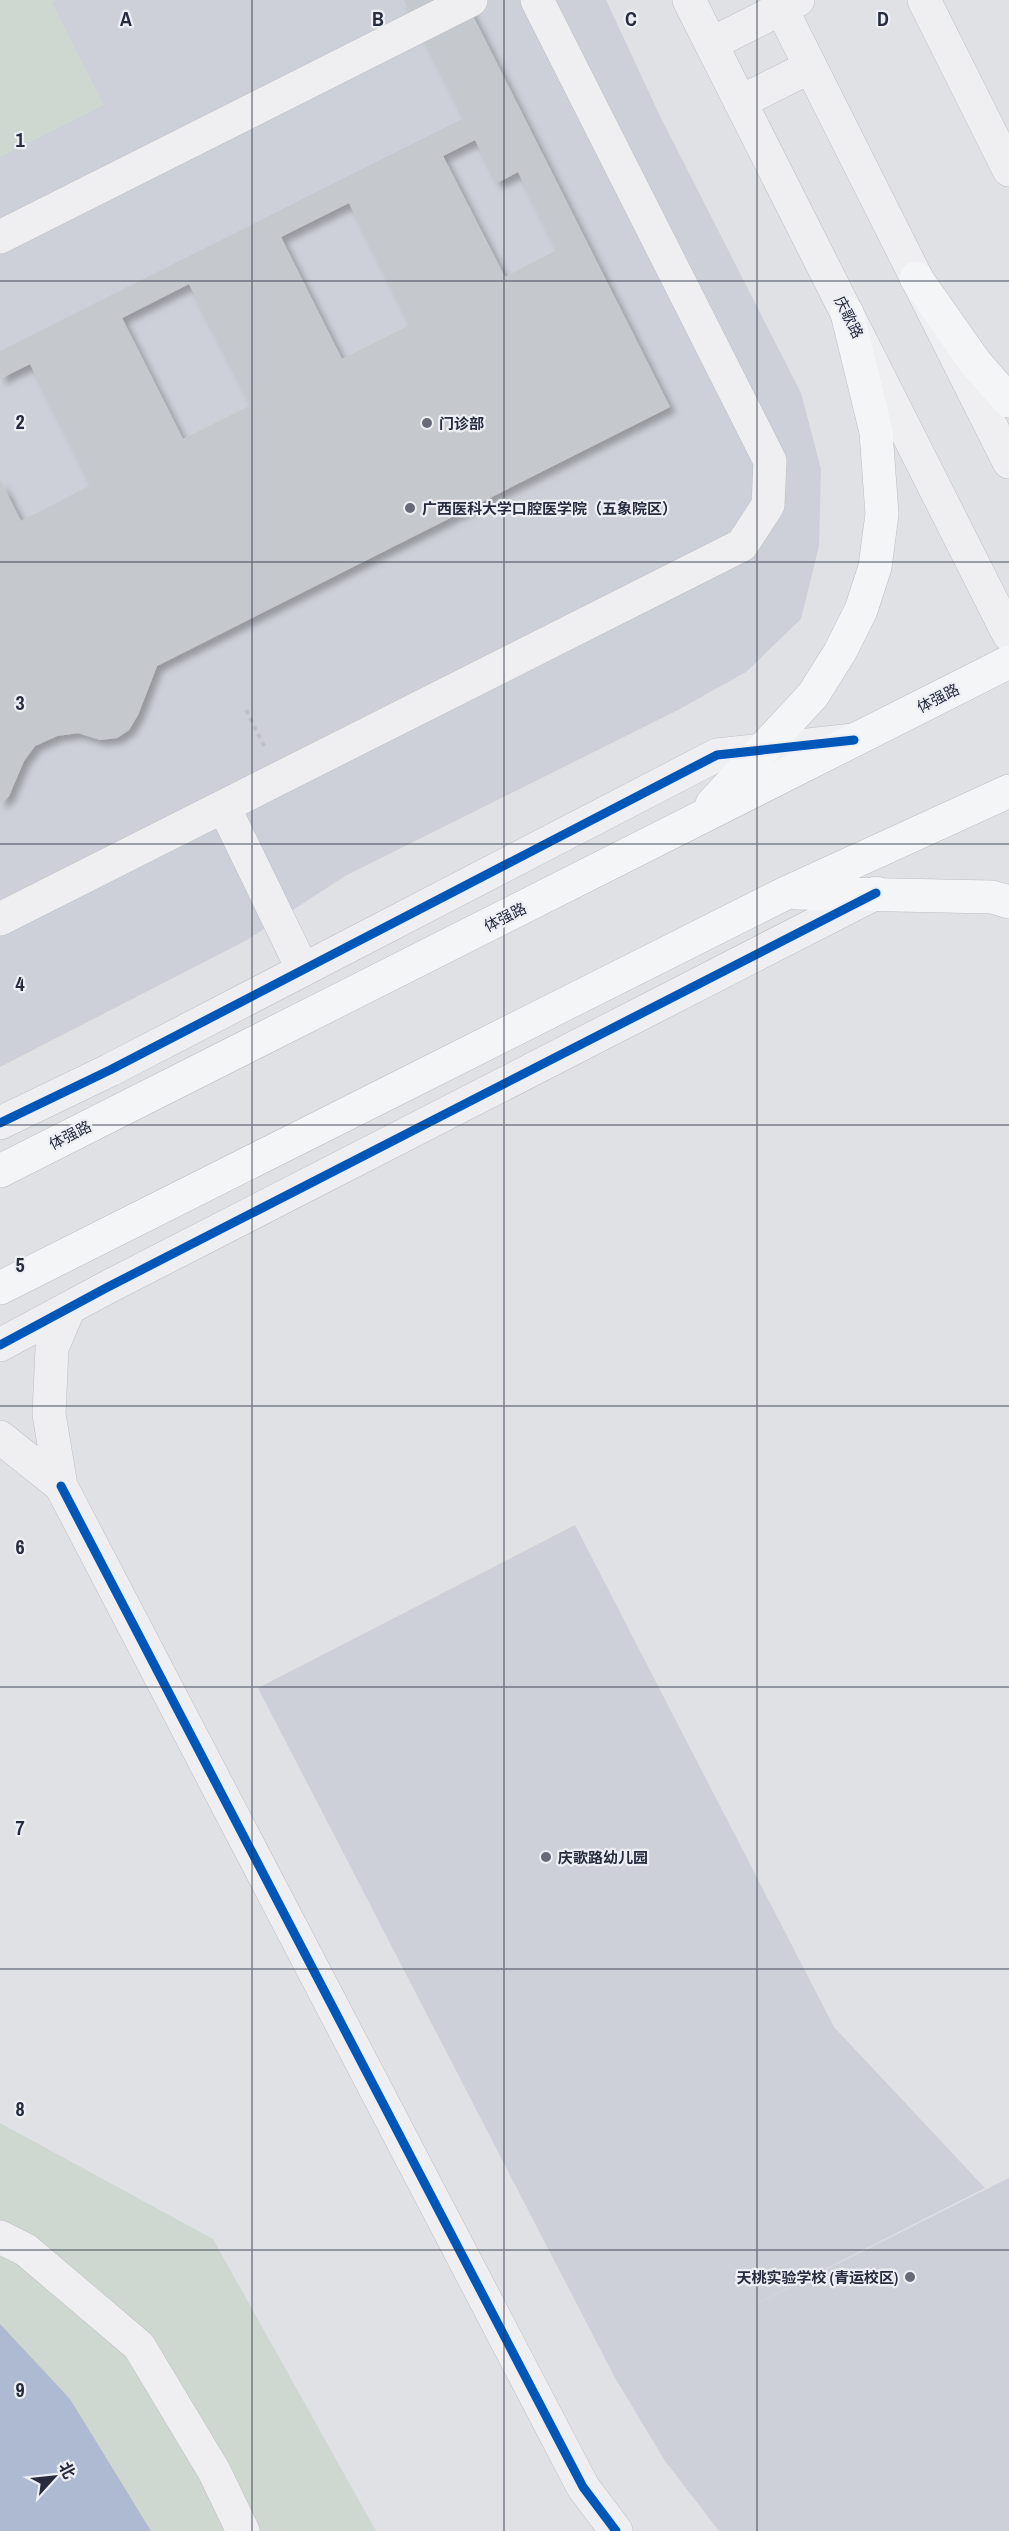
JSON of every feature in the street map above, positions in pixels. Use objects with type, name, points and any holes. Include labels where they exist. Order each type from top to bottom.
[{"type":"main road","points":[[916,278],[975,362],[1009,401]]},
{"type":"main road","points":[[699,819],[813,695],[840,652],[861,610],[875,567],[882,514],[876,432],[847,313]]},
{"type":"main road","name":"体强路","points":[[0,1171],[1009,662]]},
{"type":"main road","points":[[0,1288],[786,893],[1009,791]]},
{"type":"main road","points":[[786,893],[992,897],[1009,902]]},
{"type":"street","points":[[0,237],[471,0]]},
{"type":"street","points":[[0,920],[742,545],[768,505],[770,461],[537,0]]},
{"type":"street","name":"庆歌路","points":[[689,0],[1009,635]]},
{"type":"street","points":[[924,0],[1009,170]]},
{"type":"street","points":[[711,44],[785,3],[810,67],[1009,462]]},
{"type":"street","points":[[740,102],[810,67]]},
{"type":"street","points":[[0,1123],[110,1070],[717,755],[854,740]]},
{"type":"street","points":[[224,807],[303,970]]},
{"type":"street","points":[[0,1345],[876,893]]},
{"type":"street","points":[[69,1308],[52,1348],[49,1414],[61,1486],[584,2487],[616,2531]]},
{"type":"street","points":[[0,1437],[61,1486]]},
{"type":"street","points":[[0,2237],[26,2250],[139,2346],[214,2471],[243,2531]]},
{"type":"shaded area","name":"广西医科大学口腔医学院（五象院区）","points":[[0,0],[606,0],[661,118],[801,393],[821,469],[819,546],[801,619],[746,672],[678,710],[345,876],[247,940],[0,1067]]},
{"type":"shaded area","points":[[0,0],[57,0],[52,3],[104,105],[0,157]]},
{"type":"shaded area","name":"庆歌路幼儿园","points":[[575,1525],[834,2027],[985,2188],[739,2313],[1009,2178],[1009,2531],[719,2531],[665,2461],[614,2376],[258,1688]]},
{"type":"shaded area","points":[[0,2123],[213,2239],[376,2531],[0,2531]]},
{"type":"water","points":[[0,2324],[70,2399],[151,2531],[0,2531]]},
{"type":"building","name":"门诊部","points":[[404,0],[465,0],[670,407],[157,666],[138,715],[129,730],[117,738],[100,740],[78,733],[57,736],[35,746],[24,761],[9,796],[0,804],[0,480],[21,521],[91,485],[30,364],[0,379],[0,351],[464,118]],"holes":[[[475,140],[497,183],[518,172],[557,250],[505,277],[443,156]],[[349,203],[410,325],[342,359],[281,237]],[[189,284],[251,405],[183,439],[122,318]]]},
{"type":"cycle path","points":[[0,1123],[110,1070],[717,755],[854,740]]},
{"type":"cycle path","points":[[0,1345],[106,1288],[876,893]]},
{"type":"cycle path","points":[[61,1486],[583,2487],[616,2531]]},
{"type":"place","name":"门诊部","points":[[427,423]]},
{"type":"place","name":"广西医科大学口腔医学院（五象院区）","points":[[410,508]]},
{"type":"place","name":"庆歌路幼儿园","points":[[546,1857]]},
{"type":"place","name":"天桃实验学校 (青运校区)","points":[[910,2277]]}]
